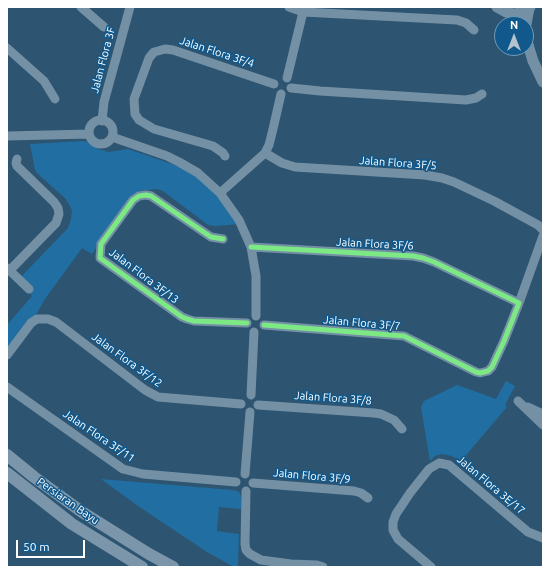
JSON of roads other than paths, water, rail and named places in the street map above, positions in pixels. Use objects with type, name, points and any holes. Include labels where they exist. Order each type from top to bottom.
[{"type":"main road","name":"Persiaran Bayu","points":[[7,454],[34,477],[82,512],[149,554],[173,567]]},
{"type":"main road","name":"Persiaran Bayu","points":[[7,474],[72,524],[142,567]]},
{"type":"street","points":[[81,7],[104,27]]},
{"type":"street","name":"Jalan Flora 3F","points":[[102,121],[106,95],[130,7]]},
{"type":"street","points":[[289,7],[303,12],[457,20],[466,23],[474,30]]},
{"type":"street","points":[[497,7],[514,14],[523,12],[530,8]]},
{"type":"street","points":[[286,78],[303,12]]},
{"type":"street","points":[[7,48],[44,81],[52,91],[55,98]]},
{"type":"street","name":"Jalan Flora 3F/4","points":[[226,156],[213,146],[154,129],[139,120],[135,114],[134,99],[149,58],[154,52],[165,49],[173,50],[274,84]]},
{"type":"street","points":[[531,56],[543,82]]},
{"type":"street","points":[[278,78],[286,78],[291,82],[291,88],[286,94],[281,94],[276,91],[274,84],[278,78]]},
{"type":"street","points":[[291,88],[314,91],[466,100],[476,98],[482,94]]},
{"type":"street","points":[[220,194],[265,153],[269,145],[281,94]]},
{"type":"street","points":[[102,121],[111,126],[113,130],[112,137],[107,142],[101,144],[92,140],[89,134],[90,128],[94,123],[102,121]]},
{"type":"street","points":[[7,136],[89,134]]},
{"type":"street","points":[[112,137],[145,148],[179,162],[198,173],[220,194],[239,220],[251,247],[256,276],[256,316]]},
{"type":"street","name":"Jalan Flora 3F/5","points":[[265,153],[282,163],[295,167],[425,175],[442,178],[494,201],[538,225],[543,230]]},
{"type":"street","points":[[17,159],[17,166],[54,202],[58,208],[59,214],[56,223],[8,269],[29,289]]},
{"type":"street","name":"Jalan Flora 3F/13","points":[[223,239],[211,237],[150,196],[139,196],[133,200],[101,244],[100,258],[182,317],[194,321],[247,323]]},
{"type":"street","points":[[519,304],[543,236]]},
{"type":"street","name":"Jalan Flora 3F/6","points":[[251,247],[412,256],[423,258],[519,304]]},
{"type":"street","name":"Jalan Flora 3F/7","points":[[264,325],[404,336],[476,372],[484,373],[491,369],[504,342],[519,304]]},
{"type":"street","points":[[256,316],[262,319],[264,325],[260,330],[254,332],[249,329],[247,323],[250,317],[256,316]]},
{"type":"street","name":"Jalan Flora 3F/12","points":[[7,355],[34,321],[41,319],[52,320],[145,390],[158,397],[241,404]]},
{"type":"street","points":[[251,395],[254,332]]},
{"type":"street","name":"Jalan Flora 3F/11","points":[[7,387],[123,469],[143,474],[236,482]]},
{"type":"street","points":[[251,395],[257,399],[258,405],[255,410],[250,412],[244,410],[241,404],[243,398],[251,395]]},
{"type":"street","points":[[543,414],[518,401],[543,425]]},
{"type":"street","name":"Jalan Flora 3F/8","points":[[258,405],[381,414],[394,420],[402,429]]},
{"type":"street","points":[[245,474],[250,412]]},
{"type":"street","name":"Jalan Flora 3E/17","points":[[431,567],[398,539],[393,530],[394,518],[410,493],[429,469],[435,465],[445,463],[449,465],[528,532],[543,538]]},
{"type":"street","points":[[245,474],[252,478],[254,483],[251,489],[246,491],[240,490],[236,482],[238,477],[245,474]]},
{"type":"street","name":"Jalan Flora 3F/9","points":[[254,483],[354,491],[361,493],[368,498]]},
{"type":"street","points":[[246,491],[245,544],[246,550],[250,554],[261,560],[291,564],[317,565],[323,567]]}]
